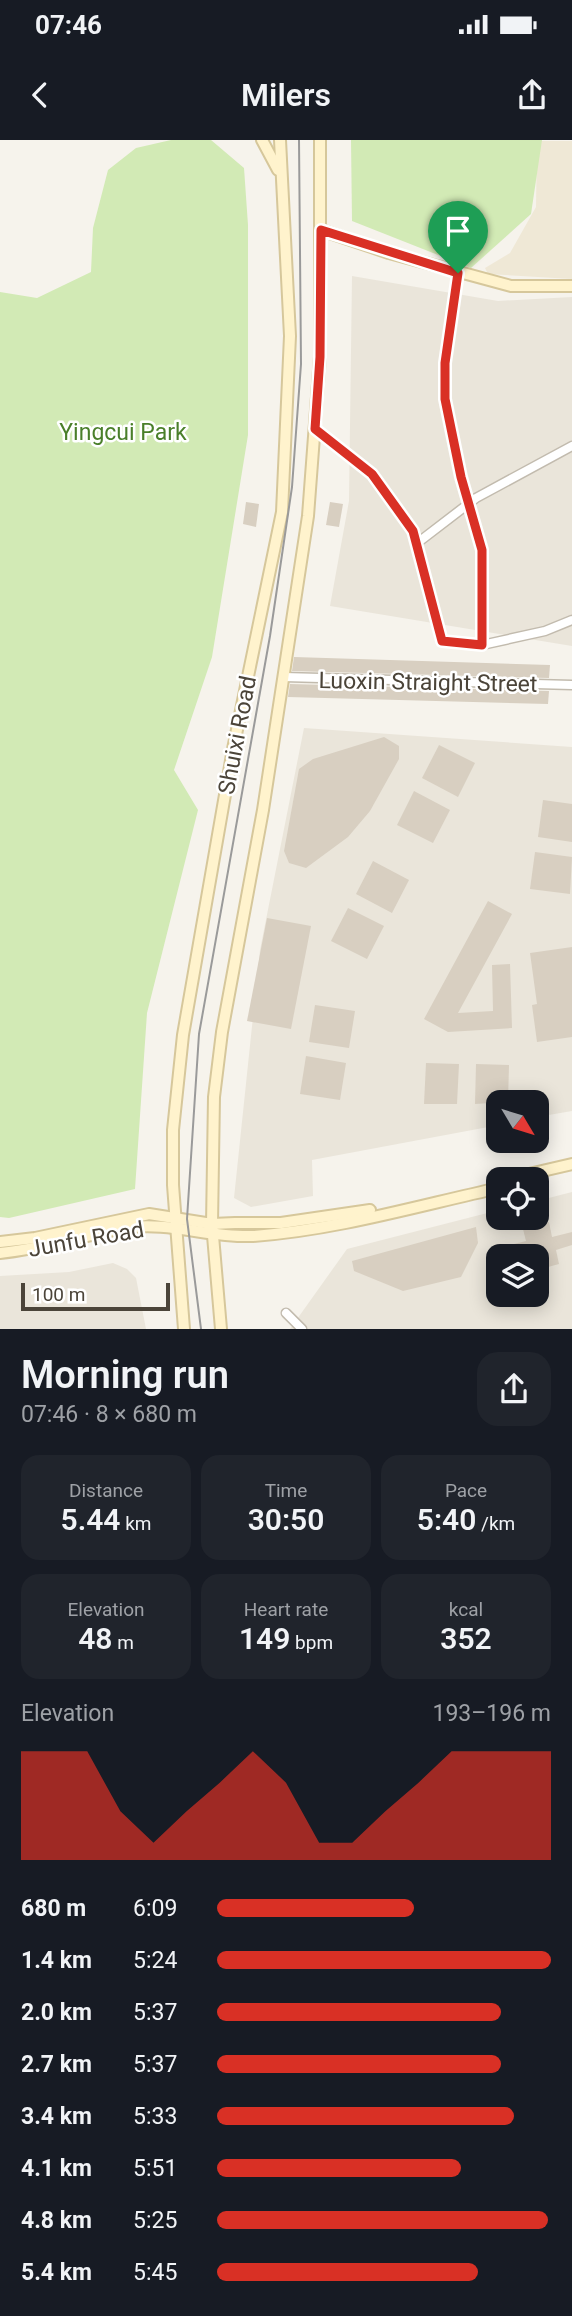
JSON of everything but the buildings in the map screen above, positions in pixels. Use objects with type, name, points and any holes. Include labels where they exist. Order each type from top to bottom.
[{"type":"main road","points":[[262,140],[280,173]]},
{"type":"main road","name":"Shuixi Road","points":[[184,1329],[175,1217],[173,1130],[183,1035],[233,749],[282,512],[290,336],[280,140]]},
{"type":"main road","name":"Shuixi Road","points":[[221,1329],[212,1229],[215,1097],[222,1032],[284,677],[308,516],[320,357],[320,140]]},
{"type":"main road","points":[[321,230],[458,273],[511,286],[572,286]]},
{"type":"main road","points":[[549,1169],[572,1164]]},
{"type":"main road","points":[[549,1177],[572,1171]]},
{"type":"main road","points":[[212,1229],[362,1212],[486,1183]]},
{"type":"main road","points":[[212,1229],[263,1235],[311,1230],[486,1191]]},
{"type":"main road","name":"Junfu Road","points":[[0,1242],[35,1238],[149,1213],[175,1217],[212,1229]]},
{"type":"main road","name":"Junfu Road","points":[[0,1253],[57,1244],[126,1228],[150,1226],[212,1229]]},
{"type":"street","points":[[458,273],[445,363],[445,399],[468,503],[482,550],[482,645]]},
{"type":"street","points":[[315,429],[372,474],[413,531],[442,641],[482,645],[545,631],[572,620]]},
{"type":"street","points":[[416,544],[468,503],[572,446]]},
{"type":"street","name":"Luoxin Straight Street","points":[[284,677],[572,685]]},
{"type":"street","points":[[286,1313],[302,1329]]},
{"type":"shaded area","points":[[537,141],[572,141],[572,279],[488,274],[485,268],[510,253],[536,207]]},
{"type":"shaded area","points":[[352,276],[498,301],[572,297],[572,646],[330,606],[349,501]]},
{"type":"shaded area","points":[[304,728],[572,747],[572,1111],[550,1115],[550,1090],[486,1090],[486,1127],[312,1160],[313,1196],[251,1207],[234,1198],[260,950]]},
{"type":"shaded area","points":[[572,1192],[572,1329],[290,1329],[347,1249],[486,1213],[486,1230],[549,1230],[549,1198]]},
{"type":"shaded area","points":[[113,1263],[127,1269],[136,1278],[146,1329],[0,1329],[0,1276],[69,1272]]},
{"type":"green space","name":"Yingcui Park","points":[[171,140],[211,140],[244,168],[248,225],[248,435],[212,657],[174,770],[198,810],[147,1013],[135,1189],[9,1218],[0,1217],[0,292],[37,298],[91,272],[93,228],[108,170],[136,148]]},
{"type":"green space","points":[[351,140],[542,140],[531,214],[471,268],[352,221]]},
{"type":"tram line","points":[[201,1329],[187,1219],[199,1034],[270,636],[292,487],[301,364],[299,140]]},
{"type":"route","points":[[321,230],[458,273],[445,363],[445,399],[461,477],[482,550],[482,645],[442,641],[413,531],[372,474],[315,429],[320,357],[321,230]]}]
